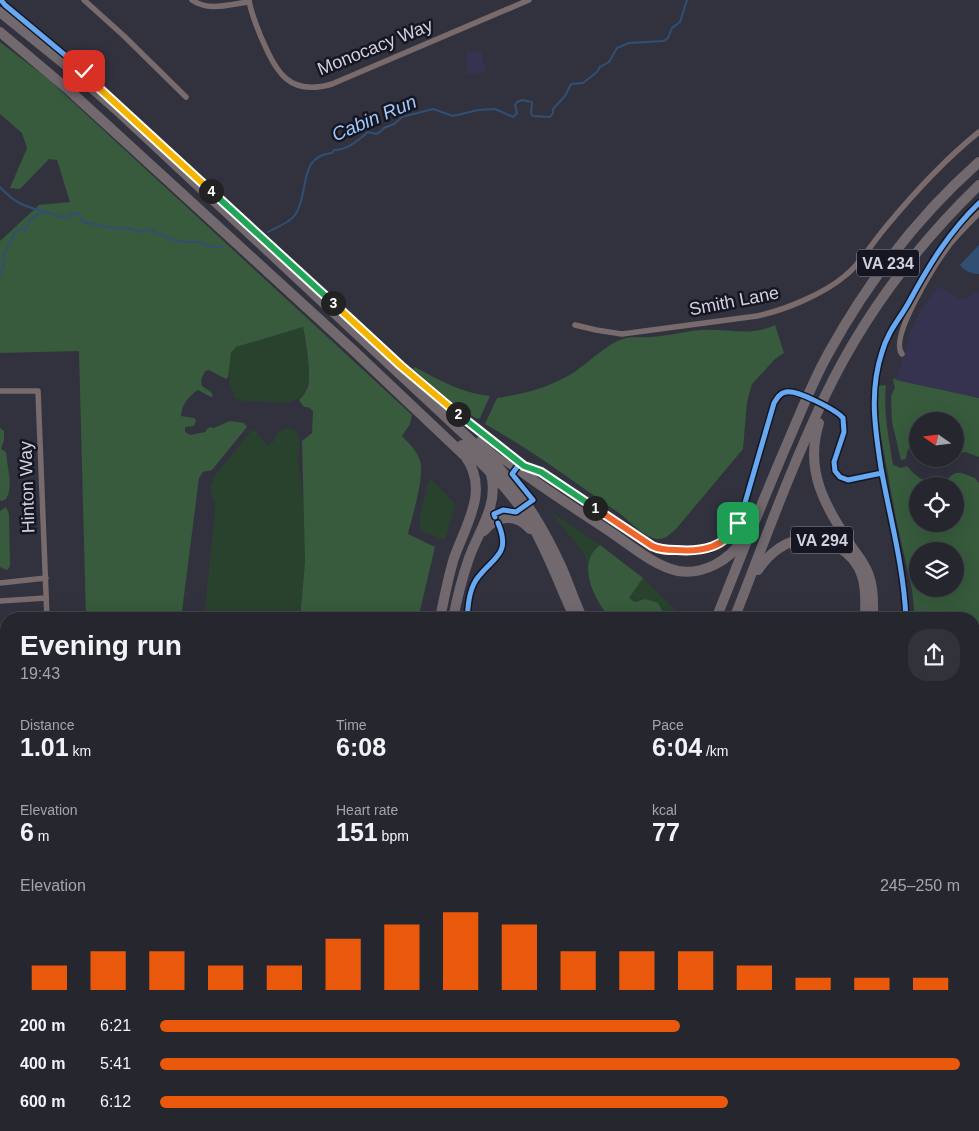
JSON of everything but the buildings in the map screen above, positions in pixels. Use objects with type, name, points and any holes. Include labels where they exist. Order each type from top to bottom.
[{"type":"highway","points":[[0,12],[62,62],[118,112],[495,463],[532,510],[561,566],[580,612]]},
{"type":"highway","points":[[0,32],[70,90],[461,452],[470,465],[475,477],[475,505],[454,559],[442,612]]},
{"type":"highway","name":"VA 234","points":[[719,612],[815,378],[846,323],[861,299],[905,239],[947,193],[979,162]]},
{"type":"highway","name":"VA 234","points":[[737,612],[821,406],[862,329],[910,261],[979,185]]},
{"type":"highway","points":[[839,370],[817,429],[814,447],[815,470],[820,490],[830,513],[868,572],[872,592],[873,612]]},
{"type":"highway","points":[[384,379],[399,386],[490,471],[521,508],[539,539],[572,612]]},
{"type":"highway","points":[[421,394],[516,468],[664,566],[690,571],[702,570],[718,564],[735,551],[758,513]]},
{"type":"highway","points":[[442,414],[482,456],[490,471],[494,486],[493,500],[461,583],[455,612]]},
{"type":"highway","points":[[476,541],[491,523],[508,517],[518,519],[526,524],[539,539]]},
{"type":"highway","name":"VA 294","points":[[745,590],[762,564],[780,547],[800,538],[816,538],[841,548],[857,564],[864,584],[865,612]]},
{"type":"street","points":[[84,0],[186,97]]},
{"type":"street","points":[[192,0],[200,5],[209,7],[249,1]]},
{"type":"street","name":"Monocacy Way","points":[[249,1],[253,17],[275,68],[282,76],[295,84],[312,88],[332,84],[529,0]]},
{"type":"street","name":"Smith Lane","points":[[575,324],[611,333],[633,333],[757,316],[773,313],[798,303],[832,285],[847,274],[933,173],[979,132]]},
{"type":"street","points":[[902,354],[899,348],[901,334],[923,288],[952,243],[979,213]]},
{"type":"street","name":"Hinton Way","points":[[0,390],[38,391],[47,612]]},
{"type":"street","points":[[0,583],[46,578]]},
{"type":"street","points":[[0,601],[46,598]]},
{"type":"shaded area","points":[[481,51],[486,72],[467,74],[466,52]]},
{"type":"shaded area","points":[[938,287],[960,299],[968,298],[979,291],[979,398],[896,380],[909,336],[920,311]]},
{"type":"green space","points":[[0,42],[48,79],[412,415],[410,424],[402,436],[419,457],[421,476],[408,534],[435,547],[420,612],[301,612],[305,562],[302,441],[312,433],[313,411],[308,407],[304,407],[299,400],[308,386],[309,380],[308,357],[303,327],[236,347],[231,353],[228,377],[226,379],[209,370],[205,371],[201,380],[202,386],[211,392],[213,396],[211,397],[198,390],[184,404],[181,416],[196,420],[194,426],[185,427],[185,432],[190,435],[205,432],[209,427],[214,428],[230,421],[244,423],[247,427],[212,470],[203,472],[199,478],[182,612],[86,612],[79,351],[0,353],[0,241],[39,205],[70,202],[57,160],[49,159],[20,189],[10,188],[27,148],[22,133],[0,114]]},
{"type":"green space","points":[[775,325],[784,353],[775,359],[752,384],[747,402],[743,449],[676,529],[662,539],[651,537],[635,527],[621,514],[552,466],[485,424],[497,398],[526,392],[554,383],[573,373],[617,341],[700,330],[757,331]]},
{"type":"green space","points":[[303,327],[308,369],[308,382],[304,392],[297,399],[285,403],[246,401],[234,397],[230,384],[229,365],[230,358],[236,347]]},
{"type":"green space","points":[[415,367],[460,389],[490,396],[480,418],[478,419],[471,415],[447,398],[413,369]]},
{"type":"green space","points":[[895,378],[896,380],[979,398],[979,457],[964,452],[964,412],[909,412],[909,449],[906,459],[901,460],[892,422],[891,396],[895,388],[893,380]]},
{"type":"green space","points":[[886,385],[886,415],[893,465],[901,468],[907,466],[918,477],[909,477],[909,532],[964,532],[964,477],[950,477],[957,473],[965,474],[975,478],[979,483],[979,612],[914,612],[913,597],[964,597],[964,542],[909,542],[909,577],[879,426],[877,386]]},
{"type":"green space","points":[[0,428],[4,431],[1,449],[6,452],[10,482],[6,499],[2,501],[0,500]]},
{"type":"green space","points":[[288,428],[295,430],[300,443],[298,461],[304,504],[305,562],[301,612],[205,612],[215,502],[210,492],[215,475],[252,430],[256,431],[268,445],[274,441],[276,434]]},
{"type":"green space","points":[[430,478],[455,504],[445,540],[426,533],[419,528],[421,510]]},
{"type":"green space","points":[[6,507],[9,514],[10,566],[7,570],[0,567],[0,511]]},
{"type":"green space","points":[[550,511],[600,545],[593,554],[588,574],[586,556]]},
{"type":"green space","points":[[600,545],[643,578],[629,598],[635,602],[645,599],[658,603],[663,612],[606,612],[599,603],[590,582],[589,562],[593,553]]},
{"type":"green space","points":[[643,578],[677,612],[661,612],[645,599],[635,602],[629,598]]},
{"type":"water","points":[[979,245],[979,274],[968,272],[960,265]]},
{"type":"waterway","name":"Cabin Run","points":[[268,232],[286,223],[295,215],[302,197],[309,168],[321,156],[348,146],[368,132],[376,134],[402,117],[433,109],[453,116],[478,110],[495,109],[513,117],[517,113],[515,105],[522,100],[532,102],[531,113],[533,116],[550,117],[553,109],[565,96],[571,84],[583,83],[597,72],[600,67],[609,62],[617,48],[629,43],[664,41],[668,38],[672,28],[680,22],[687,0]]},
{"type":"waterway","name":"Cabin Run","points":[[0,187],[15,201],[23,205],[64,218],[74,213],[79,214],[83,222],[119,229],[129,228],[139,232],[151,230],[173,240],[200,242],[213,247],[223,247]]},
{"type":"waterway","points":[[0,275],[4,264],[3,257],[13,236],[17,231],[26,229],[30,220],[44,212]]},
{"type":"cycle path","points":[[1,0],[71,60],[100,89],[401,366],[501,450],[526,467],[541,472],[652,546],[661,549],[695,551],[710,549],[730,536],[740,520],[774,403],[784,393],[791,392],[807,397],[825,405],[843,418],[844,432],[834,462],[835,471],[840,477],[848,480],[882,473]]},
{"type":"cycle path","points":[[906,612],[900,562],[877,439],[874,396],[878,367],[887,338],[932,262],[958,225],[979,203]]},
{"type":"cycle path","points":[[495,517],[494,514],[503,510],[516,512],[533,500],[512,474],[520,463]]},
{"type":"cycle path","points":[[468,612],[469,599],[476,580],[501,549],[503,543],[502,534],[498,523]]},
{"type":"route","points":[[84,71],[100,89],[401,366],[479,432],[524,466],[541,472],[655,548],[694,551],[710,549],[726,539],[738,523]]}]
